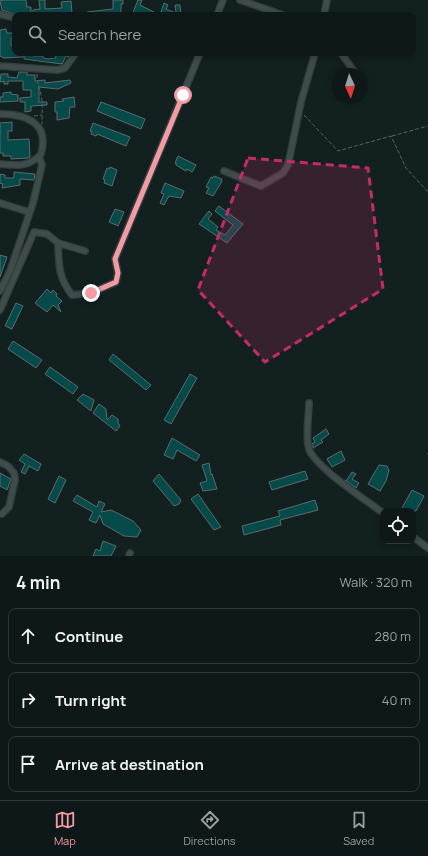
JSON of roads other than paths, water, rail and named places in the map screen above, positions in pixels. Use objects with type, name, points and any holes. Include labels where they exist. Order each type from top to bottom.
[{"type":"street","points":[[217,12],[223,0]]},
{"type":"street","points":[[240,0],[275,12]]},
{"type":"street","points":[[325,12],[327,0]]},
{"type":"street","points":[[0,14],[12,17]]},
{"type":"street","points":[[0,66],[57,70],[65,68],[74,56]]},
{"type":"street","points":[[58,243],[59,272],[66,287],[72,295],[91,293],[116,282],[118,273],[115,259],[199,56]]},
{"type":"street","points":[[224,171],[261,186],[283,173],[288,165],[299,110],[314,56]]},
{"type":"street","points":[[343,56],[352,68]]},
{"type":"street","points":[[0,114],[11,114],[30,118],[36,123],[41,135],[42,152],[39,157],[26,165],[16,166],[0,164]]},
{"type":"street","points":[[0,291],[10,271],[33,203],[42,165],[39,157]]},
{"type":"street","points":[[0,203],[29,212]]},
{"type":"street","points":[[0,310],[34,232],[48,234],[58,243],[85,251]]},
{"type":"street","points":[[309,402],[308,448],[314,459],[363,500],[380,511]]},
{"type":"street","points":[[0,462],[8,466],[14,474],[15,480],[9,507],[2,514]]},
{"type":"street","points":[[416,539],[428,548]]}]
